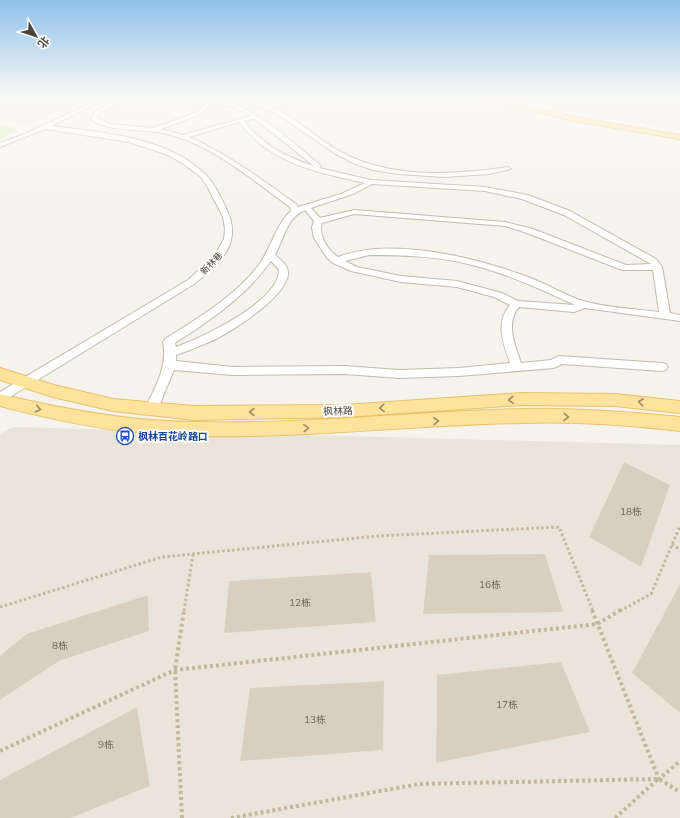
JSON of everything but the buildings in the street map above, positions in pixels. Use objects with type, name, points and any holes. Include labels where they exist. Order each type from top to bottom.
[{"type":"main road","points":[[667,136],[680,138]]},
{"type":"main road","name":"枫林路","points":[[0,374],[113,405],[151,410],[194,412],[344,411],[522,400],[615,400],[680,407]]},
{"type":"main road","name":"枫林路","points":[[0,399],[93,420],[137,426],[202,429],[302,429],[523,416],[625,418],[680,424]]},
{"type":"street","points":[[0,145],[23,136]]},
{"type":"street","name":"新林巷","points":[[0,399],[162,301],[197,277],[209,268],[222,254],[228,240],[230,226],[224,210],[204,177],[175,156],[136,143],[98,136]]},
{"type":"street","points":[[179,136],[220,156],[293,206],[295,211]]},
{"type":"street","points":[[254,136],[267,148],[295,162],[324,171],[371,182],[501,191],[525,197],[567,213],[645,255],[653,261],[657,267],[665,316]]},
{"type":"street","points":[[280,136],[324,171]]},
{"type":"street","points":[[313,136],[351,160],[369,166],[409,173],[474,174],[508,169]]},
{"type":"street","points":[[151,410],[170,365],[172,352],[169,342],[227,303],[270,256],[282,229],[295,211],[362,188],[371,182]]},
{"type":"street","points":[[306,207],[318,221]]},
{"type":"street","points":[[318,221],[354,212],[504,224],[530,230],[625,268],[657,267]]},
{"type":"street","points":[[318,221],[316,227],[318,238],[330,256],[336,261],[354,269],[379,276],[457,284],[498,296],[516,304],[574,309],[584,305]]},
{"type":"street","points":[[336,261],[369,252],[410,252],[473,262],[526,279],[584,305],[680,318]]},
{"type":"street","points":[[172,352],[216,335],[257,308],[280,284],[284,276],[283,268],[278,261],[270,256]]},
{"type":"street","points":[[516,304],[508,312],[505,324],[516,367]]},
{"type":"street","points":[[170,365],[233,371],[344,370],[400,374],[459,372],[554,364],[559,360],[662,367]]},
{"type":"path","points":[[0,751],[175,670],[597,624],[651,594],[680,526]]},
{"type":"path","points":[[0,607],[162,557],[376,536],[559,527],[659,779]]},
{"type":"path","points":[[672,544],[680,550]]},
{"type":"path","points":[[182,818],[175,670],[193,554]]},
{"type":"path","points":[[615,818],[680,761]]},
{"type":"path","points":[[230,818],[419,784],[659,779],[680,792]]},
{"type":"shaded area","points":[[13,427],[680,445],[680,584],[632,673],[680,713],[680,818],[71,818],[150,786],[137,707],[0,780],[0,700],[59,661],[149,631],[148,595],[26,634],[0,656],[0,434]],"holes":[[[624,462],[670,485],[641,567],[589,537]],[[371,572],[376,622],[224,632],[229,581]],[[437,676],[589,732],[436,763]],[[384,681],[383,750],[240,760],[251,688]]]},
{"type":"place","name":"枫林百花岭路口","points":[[125,436]]}]
